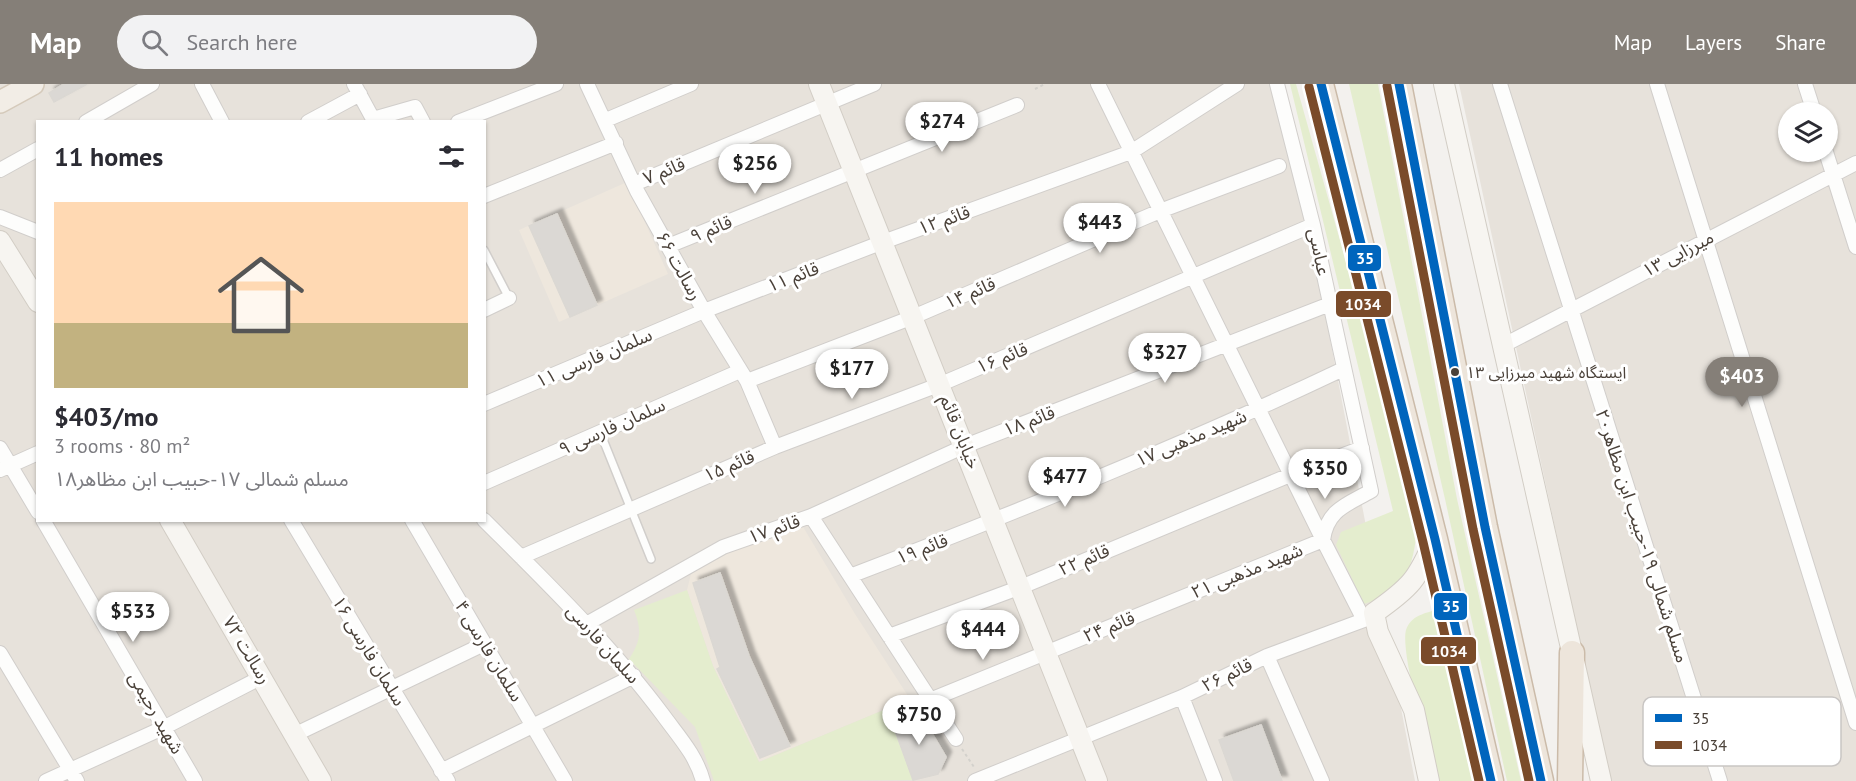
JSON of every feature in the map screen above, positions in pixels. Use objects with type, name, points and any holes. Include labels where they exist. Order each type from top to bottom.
[{"type":"highway","points":[[1321,84],[1436,539],[1491,781]]},
{"type":"highway","points":[[1399,84],[1485,527],[1541,781]]},
{"type":"highway","points":[[1570,781],[1572,653]]},
{"type":"main road","points":[[0,102],[33,84]]},
{"type":"street","points":[[89,120],[152,84]]},
{"type":"street","points":[[202,84],[221,120]]},
{"type":"street","points":[[464,120],[556,84]]},
{"type":"street","name":"رسالت ۶۶","points":[[587,84],[606,120],[634,184],[704,311],[744,376],[775,447]]},
{"type":"street","points":[[606,120],[691,84]]},
{"type":"street","name":"خیابان قائم","points":[[819,84],[914,317],[1097,781]]},
{"type":"street","name":"قائم ۷","points":[[634,184],[874,84]]},
{"type":"street","points":[[1098,84],[1323,540],[1378,632],[1414,710],[1429,781]]},
{"type":"street","name":"قائم ۱۲","points":[[883,242],[1131,152],[1237,84]]},
{"type":"street","name":"عباسی","points":[[1277,84],[1313,225],[1371,491],[1338,509],[1325,523],[1323,540]]},
{"type":"street","points":[[1444,84],[1601,781]]},
{"type":"street","name":"مسلم شمالی ۱۹-حبیب ابن مظاهر۲۰","points":[[1500,84],[1693,697]]},
{"type":"street","points":[[1658,84],[1856,723]]},
{"type":"street","points":[[1805,84],[1811,102]]},
{"type":"street","points":[[325,118],[357,89],[373,118],[415,107],[422,120]]},
{"type":"street","name":"قائم ۹","points":[[668,246],[1017,105]]},
{"type":"street","points":[[486,195],[616,143]]},
{"type":"street","points":[[0,170],[36,150]]},
{"type":"street","points":[[1829,162],[1856,247]]},
{"type":"street","name":"میرزایی ۱۳","points":[[1502,346],[1856,163]]},
{"type":"street","name":"قائم ۱۴","points":[[744,376],[914,317],[1160,211],[1279,166]]},
{"type":"street","points":[[0,217],[36,231]]},
{"type":"street","name":"قائم ۱۶","points":[[940,384],[1313,225]]},
{"type":"street","points":[[0,241],[36,299]]},
{"type":"street","name":"قائم ۱۱","points":[[704,311],[883,242]]},
{"type":"street","points":[[486,309],[509,298]]},
{"type":"street","name":"قائم ۱۸","points":[[965,446],[1330,304]]},
{"type":"street","name":"سلمان فارسی ۱۱","points":[[486,403],[704,311]]},
{"type":"street","name":"شهید مذهبی ۱۷","points":[[995,521],[1258,409],[1339,371]]},
{"type":"street","name":"سلمان فارسی ۹","points":[[486,482],[600,432],[744,376]]},
{"type":"street","name":"قائم ۱۵","points":[[521,557],[775,447],[940,384]]},
{"type":"street","name":"قائم ۱۷","points":[[588,623],[723,547],[811,516],[965,446]]},
{"type":"street","points":[[0,448],[5,468],[36,509]]},
{"type":"street","name":"قائم ۲۲","points":[[889,636],[1021,587],[1290,475],[1362,448]]},
{"type":"street","points":[[5,468],[36,454]]},
{"type":"street","points":[[811,516],[956,739]]},
{"type":"street","name":"قائم ۱۹","points":[[850,576],[995,521]]},
{"type":"street","name":"شهید رحیمی","points":[[44,522],[195,781]]},
{"type":"street","name":"رسالت ۷۲","points":[[171,522],[296,734],[321,781]]},
{"type":"street","name":"سلمان فارسی ۱۶","points":[[292,522],[445,776]]},
{"type":"street","name":"سلمان فارسی ۴","points":[[413,522],[565,781]]},
{"type":"street","name":"سلمان فارسی","points":[[486,522],[588,623],[633,675],[698,762],[703,781]]},
{"type":"street","points":[[1369,616],[1400,595],[1419,576],[1436,539]]},
{"type":"street","name":"شهید مذهبی ۲۱","points":[[1171,602],[1323,540]]},
{"type":"street","name":"قائم ۲۴","points":[[930,700],[1171,602]]},
{"type":"street","name":"قائم ۲۶","points":[[978,780],[1082,740],[1182,697],[1267,656],[1369,616]]},
{"type":"street","points":[[296,734],[484,644]]},
{"type":"street","points":[[0,653],[73,776]]},
{"type":"street","points":[[1267,656],[1322,781]]},
{"type":"street","points":[[445,776],[533,724],[633,675]]},
{"type":"street","points":[[46,781],[73,776],[262,676]]},
{"type":"street","points":[[1182,697],[1215,781]]},
{"type":"street","name":"مسلم شمالی ۱۹-حبیب ابن مظاهر۲۰","points":[[1715,766],[1720,781]]},
{"type":"lane","points":[[486,254],[509,298]]},
{"type":"lane","points":[[600,432],[651,559]]},
{"type":"path","points":[[1035,89],[1045,84]]},
{"type":"path","points":[[956,739],[978,780]]},
{"type":"shaded area","points":[[0,84],[1281,84],[1415,781],[0,781]]},
{"type":"shaded area","points":[[1459,84],[1856,84],[1856,781],[1610,781]]},
{"type":"shaded area","points":[[627,182],[668,274],[559,322],[519,230]]},
{"type":"shaded area","points":[[802,525],[855,614],[910,699],[759,762],[713,666],[687,590],[691,574],[725,552]]},
{"type":"green space","points":[[1290,84],[1296,84],[1418,518],[1412,561],[1401,582],[1392,591],[1364,604],[1336,545],[1341,532],[1393,511]]},
{"type":"green space","points":[[1349,84],[1378,84],[1457,499],[1521,781],[1507,781],[1445,499]]},
{"type":"green space","points":[[687,590],[713,666],[759,762],[886,709],[913,780],[714,781],[695,727],[629,659],[636,647],[639,635],[634,610]]},
{"type":"green space","points":[[1435,610],[1473,781],[1436,781],[1411,680],[1405,642],[1406,630],[1414,619]]},
{"type":"building","points":[[64,84],[87,84],[54,102],[49,93]]},
{"type":"building","points":[[557,214],[597,305],[570,317],[529,226]]},
{"type":"building","points":[[720,573],[749,656],[790,746],[760,758],[717,669],[720,667],[693,583]]},
{"type":"building","points":[[918,710],[946,757],[938,774],[913,780],[892,722]]},
{"type":"building","points":[[1261,725],[1282,781],[1234,781],[1219,740]]},
{"type":"transit line","name":"35","points":[[1321,84],[1435,539],[1491,781]]},
{"type":"transit line","name":"35","points":[[1399,84],[1485,527],[1541,781]]},
{"type":"transit line","name":"1034","points":[[1387,86],[1473,529],[1529,781]]},
{"type":"transit line","name":"1034","points":[[1309,87],[1423,542],[1479,781]]},
{"type":"place","name":"ایستگاه شهید میرزایی ۱۳","points":[[1455,372]]}]
